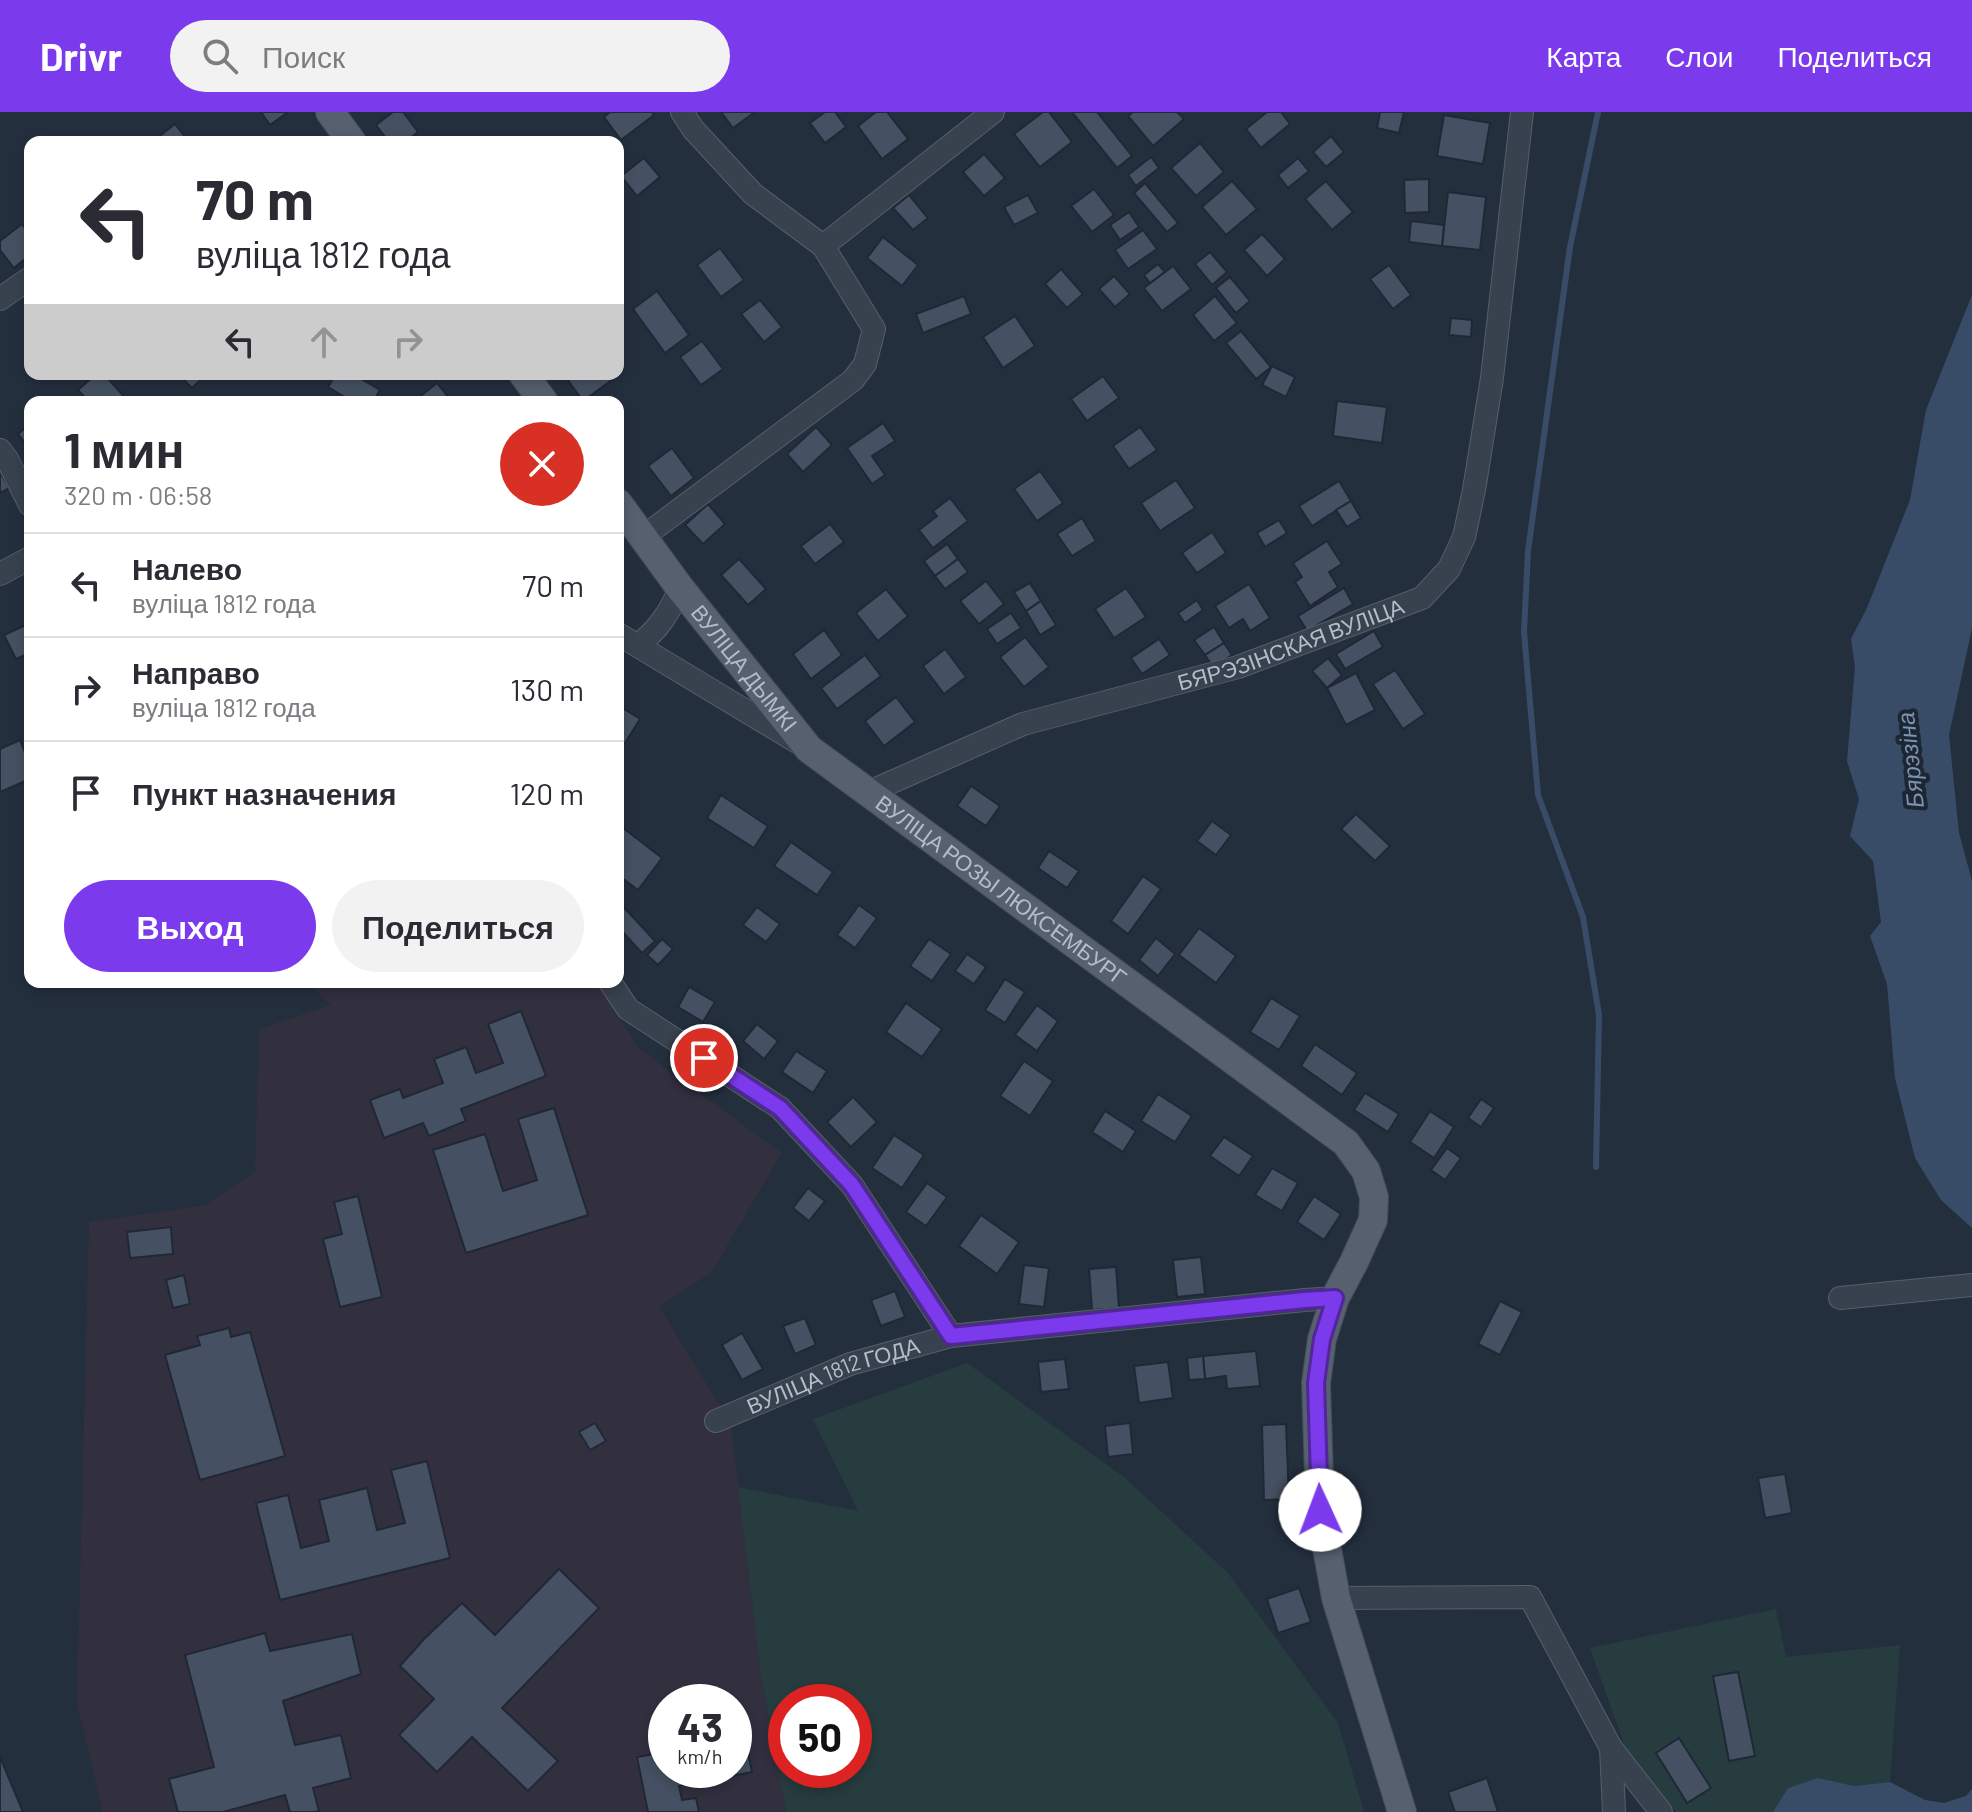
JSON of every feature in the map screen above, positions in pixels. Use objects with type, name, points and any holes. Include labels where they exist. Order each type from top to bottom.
[{"type":"main road","points":[[330,112],[348,136]]},
{"type":"main road","name":"ВУЛІЦА ДЫМКІ","points":[[624,511],[680,588],[809,749]]},
{"type":"main road","name":"ВУЛІЦА РОЗЫ ЛЮКСЕМБУРГ","points":[[809,749],[1346,1143],[1366,1171],[1374,1197],[1373,1220],[1335,1298]]},
{"type":"main road","points":[[1335,1298],[1322,1339],[1316,1383],[1320,1510],[1336,1598],[1402,1812]]},
{"type":"street","points":[[643,537],[853,380],[865,364],[874,329],[823,246],[753,194],[693,129],[682,112]]},
{"type":"street","points":[[823,246],[993,112]]},
{"type":"street","name":"БЯРЭЗІНСКАЯ ВУЛІЦА","points":[[867,793],[1023,724],[1238,667],[1422,598],[1449,569],[1464,537],[1474,490],[1492,378],[1522,112]]},
{"type":"street","points":[[0,299],[24,282]]},
{"type":"street","points":[[0,450],[24,493]]},
{"type":"street","points":[[0,574],[24,561]]},
{"type":"street","name":"ВУЛІЦА ДЫМКІ","points":[[628,640],[652,634],[664,620],[680,588]]},
{"type":"street","name":"ВУЛІЦА РОЗЫ ЛЮКСЕМБУРГ","points":[[628,640],[809,749]]},
{"type":"street","name":"ВУЛІЦА 1812 ГОДА","points":[[614,988],[628,1009],[780,1108],[852,1185],[951,1336]]},
{"type":"street","points":[[1840,1298],[1972,1285]]},
{"type":"street","name":"ВУЛІЦА 1812 ГОДА","points":[[716,1421],[850,1364],[951,1336],[1335,1298]]},
{"type":"street","points":[[1336,1598],[1530,1597],[1611,1748],[1661,1812]]},
{"type":"street","points":[[1611,1748],[1614,1812]]},
{"type":"shaded area","points":[[313,988],[601,988],[638,1048],[782,1153],[711,1273],[659,1306],[731,1424],[768,1713],[768,1788],[782,1788],[786,1812],[103,1812],[77,1703],[89,1222],[206,1205],[255,1172],[259,1029],[331,1005]]},
{"type":"green space","points":[[967,1363],[1125,1478],[1228,1573],[1338,1723],[1364,1812],[786,1812],[782,1788],[872,1788],[872,1684],[768,1684],[768,1713],[738,1487],[858,1511],[813,1419]]},
{"type":"green space","points":[[1776,1609],[1786,1657],[1900,1645],[1890,1782],[1854,1786],[1818,1778],[1788,1788],[1773,1812],[1676,1812],[1626,1750],[1590,1648]]},
{"type":"water","name":"Бярэзіна","points":[[1972,295],[1972,628],[1949,735],[1959,833],[1972,881],[1972,1228],[1941,1200],[1915,1158],[1895,1078],[1887,984],[1870,936],[1881,922],[1873,861],[1850,836],[1859,799],[1847,761],[1855,667],[1851,639],[1867,608],[1910,500],[1926,410]]},
{"type":"water","points":[[1818,1778],[1854,1786],[1890,1782],[1925,1800],[1944,1803],[1966,1796],[1972,1789],[1972,1812],[1773,1812],[1788,1788]]},
{"type":"building","points":[[261,112],[288,112],[270,125]]},
{"type":"building","points":[[393,112],[403,112],[418,132],[413,136],[384,136],[376,125]]},
{"type":"building","points":[[610,112],[652,112],[654,115],[624,138],[618,136],[604,117]]},
{"type":"building","points":[[721,112],[755,112],[733,128]]},
{"type":"building","points":[[825,112],[835,112],[846,127],[825,143],[810,123]]},
{"type":"building","points":[[876,112],[887,112],[908,139],[882,159],[858,126]]},
{"type":"building","points":[[1043,112],[1049,112],[1072,142],[1040,167],[1014,134]]},
{"type":"building","points":[[1072,112],[1097,112],[1132,156],[1117,168]]},
{"type":"building","points":[[1133,112],[1177,112],[1184,119],[1153,146],[1128,116]]},
{"type":"building","points":[[1267,112],[1281,112],[1290,124],[1261,148],[1246,129]]},
{"type":"building","points":[[1380,112],[1404,112],[1399,133],[1377,128]]},
{"type":"building","points":[[1444,115],[1490,123],[1483,164],[1437,156]]},
{"type":"building","points":[[175,124],[184,136],[160,136]]},
{"type":"building","points":[[1331,136],[1344,152],[1326,167],[1313,152]]},
{"type":"building","points":[[1200,143],[1224,172],[1196,196],[1171,168]]},
{"type":"building","points":[[984,154],[1005,178],[984,196],[963,172]]},
{"type":"building","points":[[1151,157],[1159,168],[1136,186],[1128,175]]},
{"type":"building","points":[[644,158],[660,177],[637,196],[624,180],[624,174]]},
{"type":"building","points":[[1298,158],[1309,171],[1288,188],[1278,175]]},
{"type":"building","points":[[1429,179],[1429,212],[1405,213],[1404,180]]},
{"type":"building","points":[[1232,181],[1257,209],[1226,235],[1202,207]]},
{"type":"building","points":[[1326,181],[1353,212],[1332,230],[1305,199]]},
{"type":"building","points":[[1145,183],[1178,223],[1167,232],[1134,193]]},
{"type":"building","points":[[1094,189],[1114,215],[1092,232],[1071,206]]},
{"type":"building","points":[[1448,192],[1486,197],[1480,250],[1442,246]]},
{"type":"building","points":[[909,195],[928,218],[913,230],[893,208]]},
{"type":"building","points":[[1028,195],[1038,213],[1014,225],[1004,207]]},
{"type":"building","points":[[1129,212],[1139,227],[1120,240],[1110,225]]},
{"type":"building","points":[[1411,221],[1444,225],[1442,246],[1409,242]]},
{"type":"building","points":[[22,224],[24,260],[14,268],[0,250],[0,241]]},
{"type":"building","points":[[1143,230],[1157,249],[1128,269],[1115,250]]},
{"type":"building","points":[[1262,234],[1285,259],[1267,276],[1244,250]]},
{"type":"building","points":[[883,237],[918,265],[902,286],[867,258]]},
{"type":"building","points":[[720,248],[744,280],[721,297],[697,265]]},
{"type":"building","points":[[1210,252],[1227,272],[1212,285],[1195,264]]},
{"type":"building","points":[[1158,264],[1165,272],[1150,283],[1144,275]]},
{"type":"building","points":[[1389,265],[1411,295],[1393,309],[1370,279]]},
{"type":"building","points":[[1173,266],[1191,289],[1162,311],[1144,288]]},
{"type":"building","points":[[1061,269],[1083,294],[1067,308],[1045,284]]},
{"type":"building","points":[[1114,276],[1130,294],[1115,307],[1099,289]]},
{"type":"building","points":[[1230,277],[1250,301],[1236,313],[1216,288]]},
{"type":"building","points":[[657,291],[689,335],[665,353],[633,309]]},
{"type":"building","points":[[964,296],[971,314],[923,333],[916,314]]},
{"type":"building","points":[[1215,296],[1237,323],[1214,341],[1193,315]]},
{"type":"building","points":[[760,300],[782,327],[764,342],[741,314]]},
{"type":"building","points":[[1015,316],[1035,346],[1003,368],[983,337]]},
{"type":"building","points":[[1451,318],[1472,320],[1471,337],[1449,335]]},
{"type":"building","points":[[1241,331],[1271,367],[1256,379],[1226,343]]},
{"type":"building","points":[[702,341],[723,369],[701,385],[680,357]]},
{"type":"building","points":[[1272,366],[1295,377],[1286,397],[1262,385]]},
{"type":"building","points":[[1103,376],[1119,398],[1087,421],[1071,399]]},
{"type":"building","points":[[89,380],[109,380],[124,396],[84,396],[78,390]]},
{"type":"building","points":[[184,380],[201,380],[192,388]]},
{"type":"building","points":[[332,380],[363,380],[380,390],[376,396],[343,396],[328,387]]},
{"type":"building","points":[[568,380],[612,380],[590,396],[579,396]]},
{"type":"building","points":[[437,383],[447,396],[421,396]]},
{"type":"building","points":[[1337,401],[1387,407],[1382,443],[1333,436]]},
{"type":"building","points":[[883,423],[895,441],[872,456],[885,475],[872,484],[847,448]]},
{"type":"building","points":[[816,427],[832,445],[803,472],[787,454]]},
{"type":"building","points":[[1140,427],[1157,450],[1129,469],[1113,446]]},
{"type":"building","points":[[672,448],[694,478],[671,496],[648,466]]},
{"type":"building","points":[[1040,471],[1063,503],[1037,521],[1014,489]]},
{"type":"building","points":[[0,472],[9,488],[0,493]]},
{"type":"building","points":[[1176,480],[1195,508],[1160,531],[1141,503]]},
{"type":"building","points":[[1339,481],[1351,501],[1312,526],[1299,506]]},
{"type":"building","points":[[950,498],[968,521],[933,548],[919,530],[937,516],[933,511]]},
{"type":"building","points":[[1351,501],[1361,518],[1347,527],[1336,510]]},
{"type":"building","points":[[708,504],[725,524],[703,544],[685,525]]},
{"type":"building","points":[[1082,518],[1096,541],[1072,556],[1057,534]]},
{"type":"building","points":[[1279,520],[1287,533],[1265,547],[1257,533]]},
{"type":"building","points":[[830,524],[844,542],[815,564],[801,546]]},
{"type":"building","points":[[1212,532],[1226,553],[1197,573],[1182,553]]},
{"type":"building","points":[[1327,541],[1342,564],[1329,572],[1338,587],[1310,606],[1295,582],[1302,577],[1293,563]]},
{"type":"building","points":[[947,544],[958,559],[935,576],[924,561]]},
{"type":"building","points":[[739,559],[766,589],[748,605],[721,575]]},
{"type":"building","points":[[958,559],[968,572],[945,589],[935,576]]},
{"type":"building","points":[[986,581],[1004,604],[979,624],[960,601]]},
{"type":"building","points":[[1030,583],[1041,601],[1026,611],[1014,592]]},
{"type":"building","points":[[1249,584],[1270,618],[1250,631],[1243,619],[1229,628],[1215,606]]},
{"type":"building","points":[[1126,588],[1146,617],[1114,638],[1095,609]]},
{"type":"building","points":[[1344,588],[1353,604],[1307,631],[1298,616]]},
{"type":"building","points":[[886,589],[908,616],[878,641],[856,613]]},
{"type":"building","points":[[1197,600],[1203,610],[1185,623],[1178,613]]},
{"type":"building","points":[[1041,601],[1056,625],[1040,635],[1026,611]]},
{"type":"building","points":[[1011,613],[1021,628],[997,644],[987,629]]},
{"type":"building","points":[[24,626],[24,656],[16,659],[4,635]]},
{"type":"building","points":[[1214,627],[1224,643],[1205,655],[1194,640]]},
{"type":"building","points":[[824,630],[842,655],[811,679],[793,654]]},
{"type":"building","points":[[1374,631],[1383,647],[1345,669],[1336,654]]},
{"type":"building","points":[[1025,637],[1049,667],[1024,687],[1000,657]]},
{"type":"building","points":[[1159,639],[1170,655],[1142,674],[1131,658]]},
{"type":"building","points":[[1224,643],[1232,655],[1213,667],[1205,655]]},
{"type":"building","points":[[945,649],[966,677],[944,694],[923,666]]},
{"type":"building","points":[[865,655],[881,676],[837,709],[821,688]]},
{"type":"building","points":[[1328,658],[1342,675],[1327,688],[1312,671]]},
{"type":"building","points":[[1395,670],[1425,714],[1403,729],[1373,684]]},
{"type":"building","points":[[1356,673],[1375,710],[1346,725],[1327,688]]},
{"type":"building","points":[[896,697],[915,722],[884,746],[865,721]]},
{"type":"building","points":[[624,709],[640,719],[624,745]]},
{"type":"building","points":[[20,740],[24,750],[24,782],[0,792],[0,749]]},
{"type":"building","points":[[971,786],[1000,806],[986,826],[957,806]]},
{"type":"building","points":[[721,795],[768,826],[754,848],[707,818]]},
{"type":"building","points":[[1356,814],[1390,846],[1375,861],[1341,829]]},
{"type":"building","points":[[1212,821],[1231,835],[1216,855],[1197,841]]},
{"type":"building","points":[[624,829],[662,858],[638,890],[624,880]]},
{"type":"building","points":[[791,842],[833,872],[817,895],[774,866]]},
{"type":"building","points":[[1049,851],[1079,871],[1067,888],[1038,868]]},
{"type":"building","points":[[1143,876],[1161,889],[1128,934],[1111,921]]},
{"type":"building","points":[[859,905],[877,918],[855,948],[837,935]]},
{"type":"building","points":[[624,907],[655,941],[642,953],[624,934]]},
{"type":"building","points":[[757,907],[780,924],[766,942],[743,925]]},
{"type":"building","points":[[1199,928],[1236,956],[1216,983],[1179,955]]},
{"type":"building","points":[[1156,938],[1175,954],[1158,976],[1139,960]]},
{"type":"building","points":[[662,939],[673,949],[658,965],[647,955]]},
{"type":"building","points":[[929,939],[951,954],[932,981],[910,966]]},
{"type":"building","points":[[967,954],[986,967],[974,984],[955,971]]},
{"type":"building","points":[[1005,979],[1025,992],[1005,1023],[985,1010]]},
{"type":"building","points":[[689,987],[715,1002],[703,1022],[678,1007]]},
{"type":"building","points":[[1271,998],[1300,1016],[1279,1050],[1250,1032]]},
{"type":"building","points":[[906,1003],[942,1029],[922,1057],[886,1032]]},
{"type":"building","points":[[1037,1005],[1058,1021],[1037,1051],[1015,1035]]},
{"type":"building","points":[[521,1011],[546,1076],[461,1109],[466,1121],[429,1136],[423,1123],[384,1138],[370,1100],[400,1089],[403,1098],[443,1083],[434,1059],[466,1047],[476,1073],[503,1063],[488,1024]]},
{"type":"building","points":[[757,1024],[778,1041],[764,1059],[743,1041]]},
{"type":"building","points":[[1315,1044],[1357,1073],[1342,1095],[1301,1066]]},
{"type":"building","points":[[796,1051],[827,1071],[813,1093],[782,1072]]},
{"type":"building","points":[[1024,1061],[1053,1081],[1030,1116],[1000,1096]]},
{"type":"building","points":[[1365,1093],[1399,1114],[1388,1132],[1354,1110]]},
{"type":"building","points":[[1158,1094],[1192,1116],[1175,1142],[1141,1121]]},
{"type":"building","points":[[853,1097],[877,1122],[851,1147],[827,1122]]},
{"type":"building","points":[[1481,1099],[1494,1108],[1481,1127],[1468,1118]]},
{"type":"building","points":[[554,1108],[588,1215],[466,1253],[433,1150],[485,1134],[503,1191],[537,1180],[518,1119]]},
{"type":"building","points":[[1105,1111],[1136,1131],[1123,1152],[1092,1132]]},
{"type":"building","points":[[1430,1111],[1454,1127],[1434,1158],[1410,1142]]},
{"type":"building","points":[[894,1135],[924,1155],[902,1188],[872,1168]]},
{"type":"building","points":[[1224,1137],[1253,1156],[1239,1176],[1210,1156]]},
{"type":"building","points":[[1447,1148],[1461,1158],[1445,1180],[1431,1170]]},
{"type":"building","points":[[1272,1168],[1298,1183],[1282,1211],[1255,1195]]},
{"type":"building","points":[[927,1183],[947,1197],[926,1226],[906,1212]]},
{"type":"building","points":[[808,1188],[825,1201],[809,1221],[793,1208]]},
{"type":"building","points":[[358,1196],[382,1297],[340,1307],[323,1239],[342,1234],[334,1202]]},
{"type":"building","points":[[1314,1196],[1341,1214],[1324,1240],[1297,1222]]},
{"type":"building","points":[[981,1215],[1019,1242],[997,1274],[959,1246]]},
{"type":"building","points":[[171,1227],[173,1254],[130,1258],[127,1232]]},
{"type":"building","points":[[1201,1257],[1205,1294],[1177,1297],[1173,1260]]},
{"type":"building","points":[[1024,1265],[1049,1268],[1044,1307],[1019,1304]]},
{"type":"building","points":[[1116,1267],[1119,1308],[1092,1310],[1089,1269]]},
{"type":"building","points":[[184,1275],[190,1304],[173,1308],[166,1280]]},
{"type":"building","points":[[895,1291],[905,1317],[881,1326],[871,1300]]},
{"type":"building","points":[[1500,1301],[1522,1312],[1500,1355],[1478,1344]]},
{"type":"building","points":[[805,1318],[816,1345],[795,1354],[783,1326]]},
{"type":"building","points":[[229,1328],[231,1337],[250,1332],[285,1456],[200,1480],[165,1355],[200,1345],[197,1336]]},
{"type":"building","points":[[742,1333],[763,1369],[742,1380],[722,1345]]},
{"type":"building","points":[[1256,1351],[1260,1386],[1227,1389],[1226,1376],[1205,1379],[1203,1356]]},
{"type":"building","points":[[1203,1356],[1205,1379],[1189,1380],[1187,1358]]},
{"type":"building","points":[[1065,1359],[1069,1389],[1041,1392],[1038,1362]]},
{"type":"building","points":[[1168,1362],[1173,1398],[1139,1403],[1134,1366]]},
{"type":"building","points":[[595,1423],[606,1441],[590,1450],[579,1432]]},
{"type":"building","points":[[1130,1423],[1133,1454],[1108,1457],[1105,1426]]},
{"type":"building","points":[[1286,1424],[1289,1499],[1264,1500],[1262,1425]]},
{"type":"building","points":[[427,1461],[450,1558],[280,1600],[256,1503],[288,1495],[301,1548],[329,1541],[319,1500],[367,1488],[377,1530],[405,1523],[391,1470]]},
{"type":"building","points":[[1785,1474],[1792,1513],[1765,1518],[1758,1478]]},
{"type":"building","points":[[559,1569],[599,1608],[502,1708],[558,1761],[528,1791],[472,1737],[437,1772],[399,1735],[434,1699],[400,1666],[462,1603],[495,1635]]},
{"type":"building","points":[[1299,1588],[1311,1622],[1278,1633],[1267,1599]]},
{"type":"building","points":[[265,1633],[270,1651],[352,1634],[361,1674],[283,1701],[295,1745],[341,1735],[351,1778],[313,1788],[319,1811],[314,1812],[290,1812],[285,1795],[223,1812],[178,1812],[169,1779],[214,1767],[185,1655]]},
{"type":"building","points":[[1738,1672],[1755,1756],[1729,1761],[1713,1676]]},
{"type":"building","points":[[1679,1738],[1711,1788],[1687,1803],[1656,1753]]},
{"type":"building","points":[[648,1755],[648,1788],[679,1788],[682,1800],[696,1798],[699,1812],[648,1812],[637,1757]]},
{"type":"building","points":[[0,1757],[23,1812],[0,1812]]},
{"type":"building","points":[[1487,1778],[1498,1812],[1455,1812],[1448,1792]]},
{"type":"waterway","points":[[1596,1167],[1599,1015],[1583,917],[1538,795],[1524,632],[1528,551],[1570,247],[1598,112]]},
{"type":"route","points":[[704,1058],[780,1108],[852,1185],[951,1336],[1335,1298],[1322,1339],[1316,1383],[1320,1510]]}]
